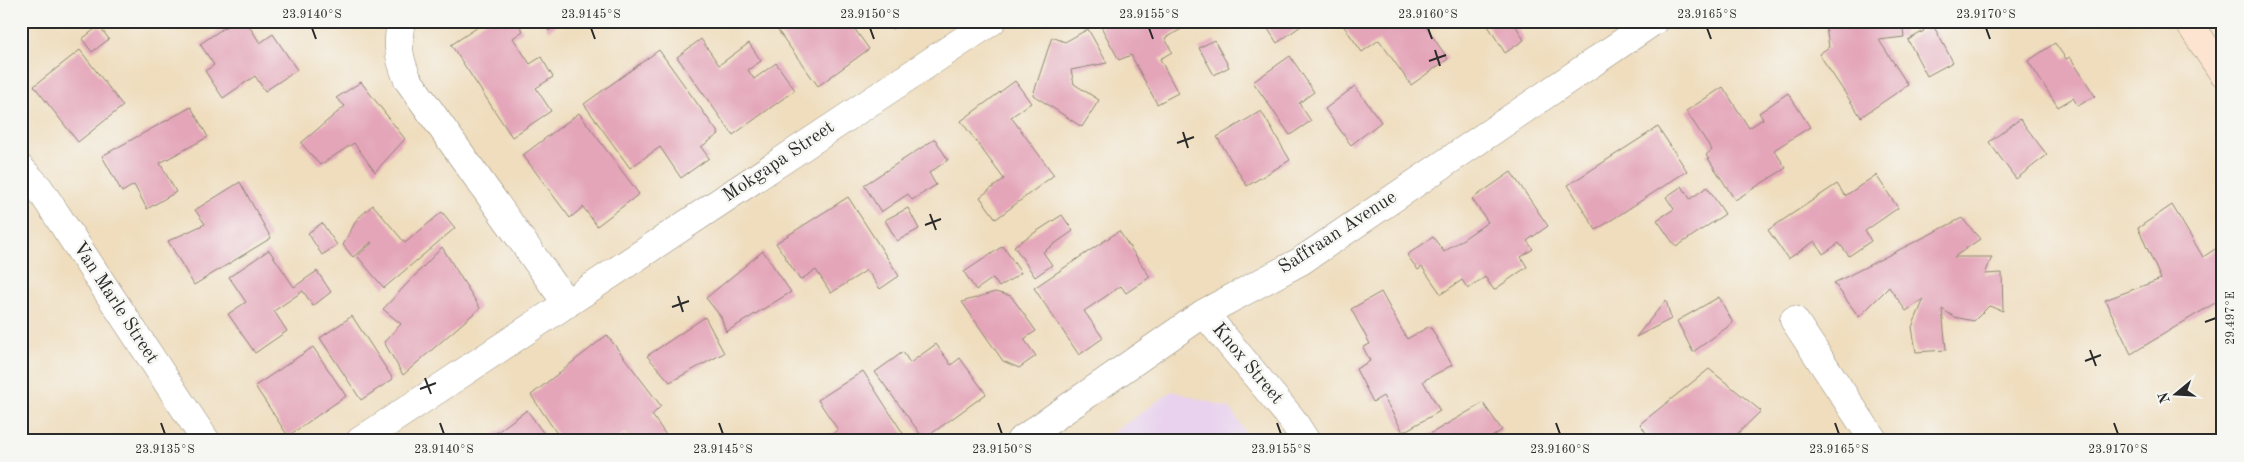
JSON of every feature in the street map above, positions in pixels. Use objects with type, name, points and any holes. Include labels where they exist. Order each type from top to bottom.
[{"type":"street","points":[[401,21],[399,56],[408,80],[567,304]]},
{"type":"street","name":"Mokgapa Street","points":[[360,441],[992,21]]},
{"type":"street","name":"Saffraan Avenue","points":[[1020,441],[1204,313],[1301,260],[1654,21]]},
{"type":"street","points":[[2188,21],[2223,73]]},
{"type":"street","name":"Van Marle Street","points":[[21,168],[39,188],[206,441]]},
{"type":"street","name":"Knox Street","points":[[1204,313],[1290,418],[1306,441]]},
{"type":"street","points":[[1794,320],[1874,441]]},
{"type":"shaded area","points":[[1172,391],[1230,408],[1251,441],[1101,441]]},
{"type":"building","points":[[234,21],[246,21],[260,43],[273,34],[297,70],[265,91],[255,76],[223,98],[205,71],[214,65],[200,44]]},
{"type":"building","points":[[487,21],[516,21],[523,31],[513,38],[530,64],[541,57],[553,77],[536,88],[551,111],[512,137],[451,45]]},
{"type":"building","points":[[542,21],[562,21],[549,31]]},
{"type":"building","points":[[563,21],[574,21],[568,26]]},
{"type":"building","points":[[771,21],[849,21],[869,49],[818,86]]},
{"type":"building","points":[[888,21],[904,21],[892,29]]},
{"type":"building","points":[[1102,21],[1190,21],[1191,24],[1165,38],[1172,52],[1160,59],[1178,93],[1157,104],[1131,55],[1119,60],[1099,23]]},
{"type":"building","points":[[1217,21],[1231,21],[1222,28]]},
{"type":"building","points":[[1263,21],[1308,21],[1277,43]]},
{"type":"building","points":[[1340,21],[1422,21],[1448,59],[1411,85],[1379,40],[1362,52]]},
{"type":"building","points":[[1485,21],[1513,21],[1524,40],[1505,53]]},
{"type":"building","points":[[1825,21],[1902,21],[1904,37],[1879,40],[1908,85],[1861,117],[1819,54],[1829,47]]},
{"type":"building","points":[[1919,21],[1943,21],[1934,27],[1953,62],[1927,76],[1908,40],[1924,31]]},
{"type":"building","points":[[99,26],[109,39],[92,52],[82,39]]},
{"type":"building","points":[[1088,29],[1107,63],[1071,70],[1074,84],[1099,100],[1082,127],[1033,95],[1052,37],[1065,42]]},
{"type":"building","points":[[701,39],[719,65],[749,43],[761,61],[748,70],[754,79],[776,63],[795,90],[733,135],[677,57]]},
{"type":"building","points":[[1214,40],[1229,67],[1214,75],[1199,48]]},
{"type":"building","points":[[2055,43],[2066,59],[2070,57],[2095,96],[2078,106],[2073,98],[2058,107],[2028,61]]},
{"type":"building","points":[[80,50],[123,106],[78,142],[34,86]]},
{"type":"building","points":[[659,50],[719,134],[701,147],[709,158],[681,178],[660,147],[630,168],[584,104]]},
{"type":"building","points":[[1290,56],[1314,92],[1299,103],[1311,121],[1290,135],[1253,82]]},
{"type":"building","points":[[1015,81],[1031,103],[1011,117],[1054,175],[996,219],[980,197],[1004,179],[961,121]]},
{"type":"building","points":[[361,82],[405,139],[375,172],[354,143],[320,165],[301,143],[345,106],[336,98]]},
{"type":"building","points":[[1355,86],[1381,122],[1351,145],[1325,109]]},
{"type":"building","points":[[1723,87],[1749,128],[1763,119],[1759,113],[1788,93],[1810,127],[1774,150],[1786,168],[1735,200],[1706,155],[1712,150],[1686,111]]},
{"type":"building","points":[[191,107],[208,137],[160,163],[176,192],[147,209],[134,185],[122,192],[102,156]]},
{"type":"building","points":[[1261,111],[1290,160],[1247,186],[1217,137]]},
{"type":"building","points":[[579,113],[639,194],[597,226],[583,207],[570,218],[523,155]]},
{"type":"building","points":[[2020,119],[2047,155],[2016,179],[1989,142]]},
{"type":"building","points":[[1658,127],[1687,171],[1596,230],[1568,185]]},
{"type":"building","points":[[935,139],[948,160],[929,173],[936,185],[912,200],[908,194],[881,212],[864,185]]},
{"type":"building","points":[[1511,172],[1548,226],[1527,241],[1533,249],[1521,257],[1527,267],[1494,290],[1485,277],[1468,289],[1462,280],[1441,294],[1422,267],[1418,270],[1407,255],[1433,237],[1444,252],[1488,222],[1472,199]]},
{"type":"building","points":[[1876,175],[1898,208],[1865,231],[1871,241],[1849,256],[1839,243],[1823,254],[1815,241],[1788,259],[1768,230],[1837,184],[1845,196]]},
{"type":"building","points":[[240,182],[271,238],[194,285],[168,241],[205,224],[195,210]]},
{"type":"building","points":[[1682,186],[1690,199],[1707,187],[1725,214],[1676,247],[1657,220],[1674,209],[1666,197]]},
{"type":"building","points":[[848,197],[899,276],[880,289],[867,270],[831,293],[816,270],[800,280],[776,243]]},
{"type":"building","points":[[373,205],[405,243],[442,212],[455,228],[384,288],[357,256],[372,243],[353,257],[343,245],[357,219]]},
{"type":"building","points":[[2172,205],[2203,257],[2223,244],[2223,298],[2131,354],[2105,300],[2161,279],[2138,228]]},
{"type":"building","points":[[908,208],[919,229],[897,241],[885,220]]},
{"type":"building","points":[[1062,215],[1073,231],[1043,252],[1052,265],[1035,277],[1014,246]]},
{"type":"building","points":[[1962,218],[1980,239],[1954,257],[1992,257],[1985,274],[2002,273],[2003,311],[1989,306],[1974,321],[1954,317],[1942,309],[1946,350],[1916,352],[1912,327],[1924,299],[1906,311],[1889,287],[1859,317],[1834,283]]},
{"type":"building","points":[[322,223],[337,245],[322,255],[308,233]]},
{"type":"building","points":[[1119,231],[1150,277],[1126,293],[1121,286],[1084,311],[1103,338],[1079,355],[1034,288]]},
{"type":"building","points":[[1003,246],[1021,273],[999,287],[993,278],[976,290],[964,272]]},
{"type":"building","points":[[442,247],[480,308],[403,375],[384,342],[401,324],[383,309]]},
{"type":"building","points":[[269,250],[294,287],[317,271],[331,292],[313,306],[303,291],[274,311],[287,331],[255,353],[228,314],[246,302],[229,277]]},
{"type":"building","points":[[763,251],[791,292],[726,332],[721,317],[706,298]]},
{"type":"building","points":[[995,292],[1011,296],[1036,331],[1024,339],[1036,356],[1019,368],[1003,361],[962,302]]},
{"type":"building","points":[[1381,292],[1407,339],[1430,326],[1452,365],[1423,381],[1440,411],[1403,432],[1383,396],[1373,402],[1356,369],[1370,361],[1363,347],[1370,344],[1351,309]]},
{"type":"building","points":[[1719,297],[1733,323],[1693,352],[1677,321]]},
{"type":"building","points":[[1666,300],[1671,319],[1636,337]]},
{"type":"building","points":[[352,316],[393,379],[361,400],[320,338]]},
{"type":"building","points":[[705,317],[724,353],[670,382],[647,356]]},
{"type":"building","points":[[607,335],[661,406],[652,415],[666,435],[652,441],[630,441],[625,433],[614,441],[562,441],[531,395]]},
{"type":"building","points":[[936,344],[951,365],[960,358],[986,394],[924,439],[875,372],[903,352],[910,363]]},
{"type":"building","points":[[313,347],[346,396],[288,436],[255,386]]},
{"type":"building","points":[[1709,369],[1761,411],[1730,441],[1652,441],[1640,424]]},
{"type":"building","points":[[863,371],[906,438],[902,441],[821,441],[838,430],[818,400]]},
{"type":"building","points":[[1483,403],[1502,430],[1486,441],[1418,441]]},
{"type":"building","points":[[527,410],[549,441],[485,441]]}]
